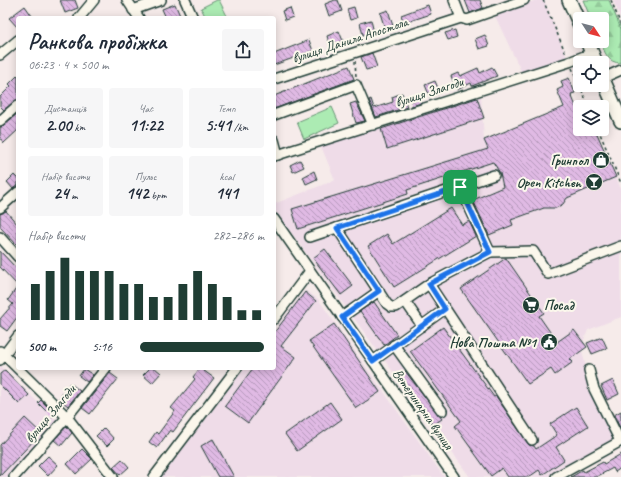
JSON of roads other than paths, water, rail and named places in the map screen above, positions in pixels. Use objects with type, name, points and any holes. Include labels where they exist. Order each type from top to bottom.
[{"type":"highway","points":[[570,0],[575,12]]},
{"type":"highway","points":[[608,92],[621,121]]},
{"type":"street","points":[[81,16],[94,0]]},
{"type":"street","points":[[127,0],[138,16]]},
{"type":"street","points":[[133,10],[160,0]]},
{"type":"street","points":[[186,0],[192,16]]},
{"type":"street","points":[[454,0],[461,18]]},
{"type":"street","name":"вулиця Данила Апостола","points":[[276,78],[461,18],[467,20],[524,0]]},
{"type":"street","points":[[0,55],[16,42]]},
{"type":"street","name":"вулиця Злагоди","points":[[276,156],[569,62],[592,52]]},
{"type":"street","points":[[609,74],[621,70]]},
{"type":"street","points":[[276,114],[356,85],[373,125]]},
{"type":"street","points":[[0,121],[16,107]]},
{"type":"street","points":[[310,237],[494,175]]},
{"type":"street","points":[[460,187],[490,252]]},
{"type":"street","points":[[0,208],[16,194]]},
{"type":"street","name":"Ветеринарна вулиця","points":[[276,222],[454,477]]},
{"type":"street","points":[[337,228],[391,307],[396,307],[429,284],[490,252],[533,251],[548,274],[621,246]]},
{"type":"street","points":[[0,237],[16,255]]},
{"type":"street","points":[[276,316],[310,271]]},
{"type":"street","points":[[429,284],[532,440]]},
{"type":"street","points":[[342,317],[379,291]]},
{"type":"street","points":[[405,301],[422,326]]},
{"type":"street","points":[[373,361],[445,309]]},
{"type":"street","points":[[16,338],[1,356],[16,370]]},
{"type":"street","points":[[394,346],[442,411]]},
{"type":"street","points":[[16,370],[67,417],[113,477]]},
{"type":"street","name":"вулиця Злагоди","points":[[14,477],[67,417],[104,370]]},
{"type":"street","points":[[154,477],[234,370]]},
{"type":"street","points":[[556,477],[620,441],[594,390],[590,370]]},
{"type":"place","name":"Гринпол","points":[[601,160]]},
{"type":"place","name":"Open Kitchen","points":[[594,182]]},
{"type":"place","name":"Посад","points":[[531,305]]},
{"type":"place","name":"Нова Пошта №1","points":[[549,342]]}]
